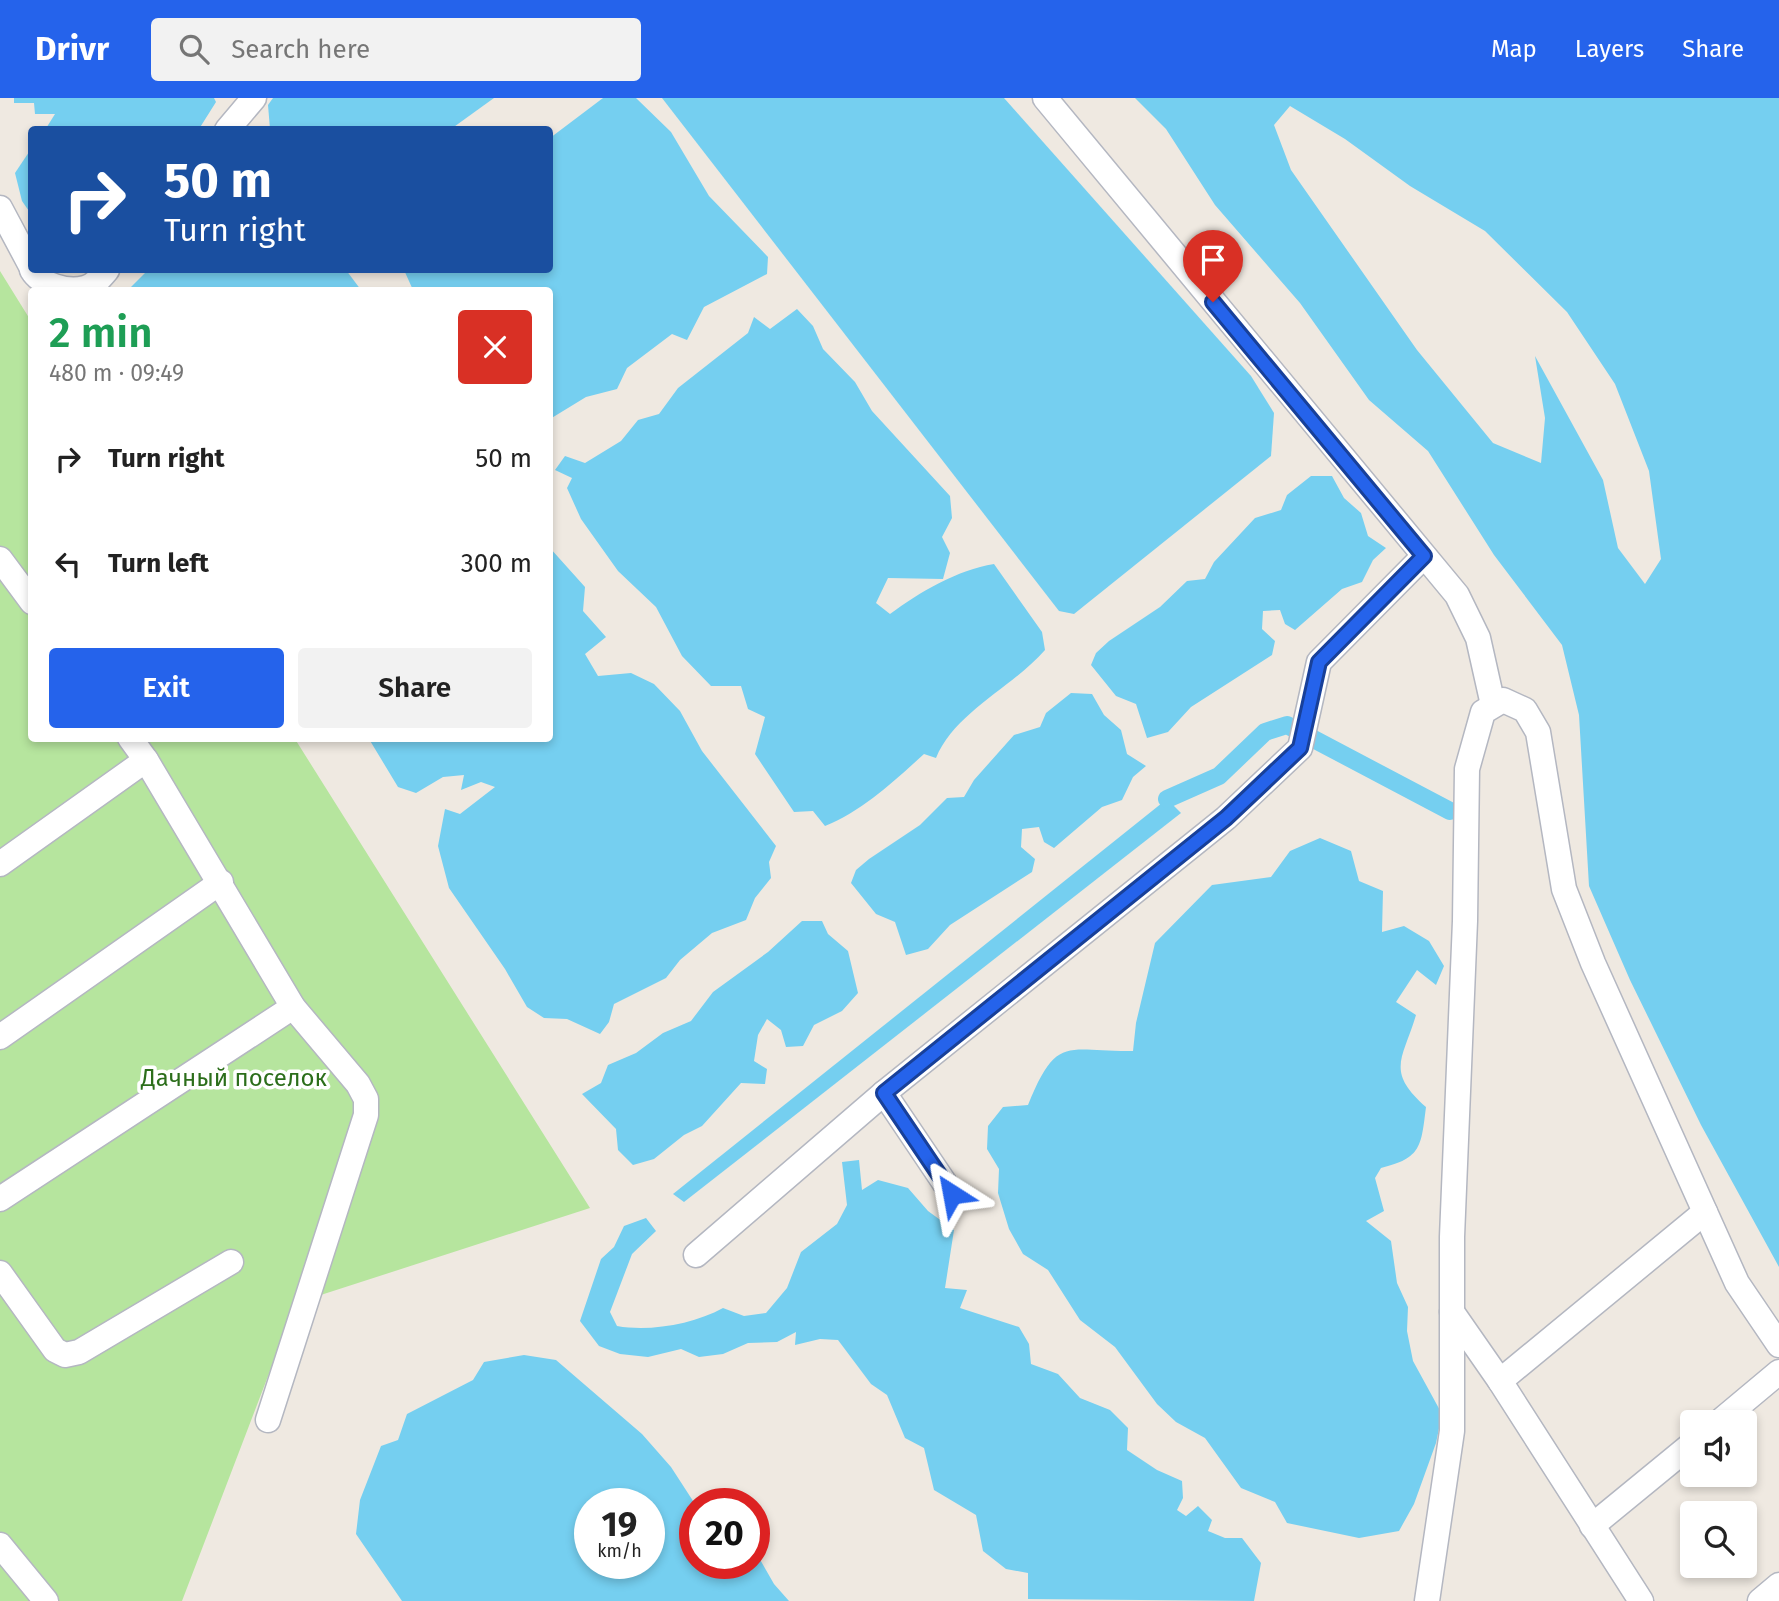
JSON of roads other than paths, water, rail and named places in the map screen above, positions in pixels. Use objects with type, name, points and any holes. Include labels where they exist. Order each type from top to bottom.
[{"type":"street","points":[[1045,98],[1457,595],[1478,638],[1493,705]]},
{"type":"street","points":[[230,126],[246,101]]},
{"type":"street","points":[[0,208],[28,261]]},
{"type":"street","points":[[36,273],[45,281],[64,287]]},
{"type":"street","points":[[87,287],[104,273]]},
{"type":"street","points":[[696,1255],[884,1093],[1226,818],[1300,748],[1319,662],[1424,556]]},
{"type":"street","points":[[0,559],[28,597]]},
{"type":"street","points":[[1427,1601],[1452,1432],[1452,1237],[1465,921],[1468,769],[1483,712],[1503,700],[1525,710],[1538,732],[1564,889],[1593,964],[1737,1283],[1779,1345]]},
{"type":"street","points":[[133,742],[221,882],[293,1007],[358,1084],[366,1099],[366,1115],[268,1420]]},
{"type":"street","points":[[0,864],[146,760]]},
{"type":"street","points":[[0,1037],[221,882]]},
{"type":"street","points":[[0,1199],[293,1007]]},
{"type":"street","points":[[884,1093],[952,1194]]},
{"type":"street","points":[[1500,1381],[1705,1212]]},
{"type":"street","points":[[0,1273],[55,1350],[65,1355],[79,1352],[231,1262]]},
{"type":"street","points":[[1452,1312],[1500,1381],[1641,1601]]},
{"type":"street","points":[[1734,1410],[1779,1372]]},
{"type":"street","points":[[1592,1526],[1680,1454]]},
{"type":"street","points":[[0,1545],[46,1601]]},
{"type":"street","points":[[1760,1601],[1779,1585]]},
{"type":"water","points":[[14,98],[214,98],[216,102],[201,126],[48,126],[55,114],[35,114],[34,103],[14,103]]},
{"type":"water","points":[[273,98],[494,98],[455,126],[270,126],[268,105]]},
{"type":"water","points":[[603,98],[636,98],[671,132],[709,196],[768,257],[767,274],[704,307],[687,340],[672,334],[627,368],[617,389],[586,397],[553,417],[553,287],[412,287],[405,273],[553,273],[553,136]]},
{"type":"water","points":[[662,98],[1004,98],[1251,376],[1274,413],[1271,456],[1074,614],[1059,611]]},
{"type":"water","points":[[1135,98],[1779,98],[1779,1267],[1701,1125],[1630,980],[1589,886],[1579,715],[1562,645],[1494,555],[1428,451],[1369,400],[1300,303],[1215,205],[1166,129]],"holes":[[[1290,106],[1345,139],[1410,186],[1485,231],[1567,312],[1615,384],[1649,471],[1661,559],[1645,584],[1618,548],[1603,480],[1535,356],[1545,418],[1541,463],[1493,443],[1417,350],[1291,170],[1274,125]]]},
{"type":"water","points":[[28,154],[28,210],[22,201],[15,173]]},
{"type":"water","points":[[145,273],[348,273],[359,287],[131,287]]},
{"type":"water","points":[[797,309],[813,326],[823,349],[855,382],[872,411],[950,496],[952,518],[942,537],[950,553],[943,579],[888,578],[876,603],[890,614],[939,583],[966,571],[994,564],[1042,632],[1045,650],[970,713],[945,742],[936,758],[924,754],[865,804],[825,826],[813,811],[794,812],[755,754],[765,717],[748,709],[741,686],[711,686],[682,656],[656,607],[618,571],[581,519],[567,488],[572,478],[555,470],[565,456],[585,463],[621,441],[638,420],[659,414],[678,388],[748,333],[754,317],[770,329]]},
{"type":"water","points":[[1311,476],[1332,476],[1344,498],[1361,513],[1368,536],[1386,548],[1373,560],[1362,582],[1342,589],[1295,630],[1285,624],[1280,610],[1263,611],[1262,629],[1275,641],[1272,655],[1191,707],[1168,732],[1147,738],[1136,704],[1116,696],[1091,665],[1096,653],[1109,641],[1160,607],[1187,581],[1205,579],[1214,562],[1255,518],[1281,510],[1287,495]]},
{"type":"water","points":[[553,551],[585,587],[583,611],[606,637],[585,654],[598,676],[631,673],[654,684],[680,711],[702,751],[776,846],[769,862],[771,878],[755,898],[746,920],[712,933],[680,960],[666,978],[614,1004],[609,1022],[600,1034],[567,1019],[544,1018],[527,1007],[505,969],[449,888],[438,846],[445,809],[460,814],[495,787],[481,782],[461,790],[464,775],[443,777],[416,793],[398,787],[371,742],[553,742]]},
{"type":"water","points":[[1071,693],[1092,694],[1104,715],[1121,730],[1127,754],[1146,766],[1133,777],[1122,800],[1102,807],[1054,848],[1044,842],[1039,827],[1022,829],[1021,847],[1035,859],[1032,872],[950,925],[928,949],[906,955],[895,922],[876,914],[851,883],[856,870],[920,825],[947,798],[964,797],[974,780],[1014,735],[1040,727],[1046,713]]},
{"type":"water","points":[[1167,799],[1181,813],[684,1202],[673,1194]]},
{"type":"water","points":[[1320,838],[1351,851],[1359,881],[1383,891],[1382,932],[1404,926],[1429,941],[1444,966],[1436,985],[1417,970],[1396,1002],[1416,1015],[1403,1054],[1401,1074],[1413,1095],[1426,1107],[1420,1141],[1412,1155],[1381,1168],[1375,1178],[1384,1211],[1366,1221],[1391,1241],[1397,1283],[1408,1307],[1407,1331],[1413,1361],[1442,1414],[1436,1443],[1414,1504],[1399,1531],[1359,1538],[1287,1523],[1275,1502],[1241,1488],[1205,1438],[1176,1422],[1157,1404],[1115,1347],[1080,1320],[1048,1270],[1023,1254],[1009,1229],[998,1193],[999,1169],[987,1149],[988,1126],[1003,1107],[1028,1105],[1047,1066],[1057,1057],[1067,1051],[1078,1050],[1133,1051],[1136,1023],[1155,943],[1212,885],[1271,877],[1290,851]]},
{"type":"water","points":[[802,921],[822,921],[828,934],[848,951],[858,993],[842,1011],[814,1025],[803,1046],[786,1047],[781,1030],[767,1019],[758,1035],[754,1061],[767,1069],[765,1084],[741,1083],[702,1126],[684,1135],[654,1159],[633,1165],[618,1150],[616,1129],[582,1094],[601,1083],[608,1065],[636,1053],[663,1033],[691,1021],[713,992],[768,952]]},
{"type":"water","points":[[859,1160],[862,1190],[878,1180],[908,1188],[928,1211],[954,1230],[945,1288],[967,1290],[960,1308],[1019,1327],[1029,1344],[1031,1364],[1058,1374],[1080,1398],[1110,1410],[1128,1428],[1127,1450],[1157,1470],[1182,1481],[1183,1498],[1177,1510],[1186,1516],[1198,1506],[1212,1520],[1208,1531],[1225,1538],[1242,1538],[1261,1563],[1254,1601],[1028,1599],[1028,1573],[1006,1569],[983,1551],[976,1515],[934,1490],[924,1448],[905,1438],[887,1395],[871,1384],[838,1340],[820,1339],[795,1345],[796,1332],[777,1342],[748,1343],[723,1354],[699,1357],[681,1349],[648,1357],[620,1354],[599,1346],[580,1321],[601,1259],[614,1247],[624,1226],[646,1218],[656,1231],[632,1254],[610,1312],[617,1326],[643,1328],[672,1325],[723,1308],[744,1316],[766,1313],[787,1288],[801,1252],[837,1224],[847,1205],[842,1162]]},
{"type":"water","points":[[524,1355],[556,1360],[642,1434],[671,1467],[685,1488],[679,1488],[679,1579],[770,1577],[789,1601],[402,1601],[356,1534],[360,1500],[381,1446],[398,1440],[407,1414],[473,1380],[484,1362]]},
{"type":"waterway","points":[[1167,799],[1219,776],[1265,732],[1287,725],[1450,811]]},
{"type":"park label","name":"Дачный поселок","points":[[234,1078]]}]
